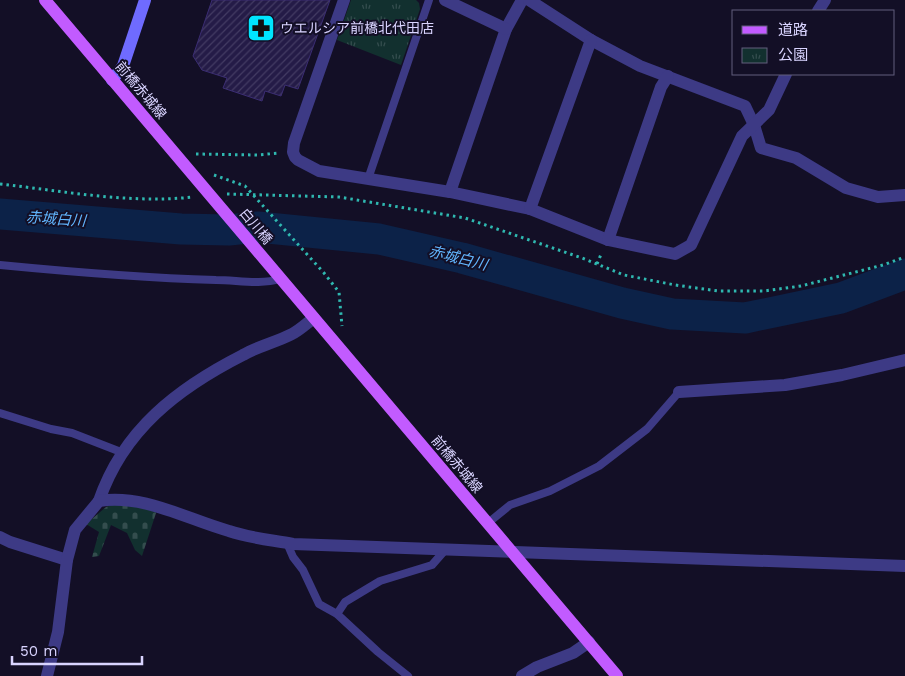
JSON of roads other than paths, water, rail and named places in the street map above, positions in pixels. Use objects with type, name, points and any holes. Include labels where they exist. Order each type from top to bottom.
[{"type":"main road","name":"前橋赤城線","points":[[45,0],[212,198]]},
{"type":"main road","name":"白川橋","points":[[212,198],[277,275]]},
{"type":"main road","name":"前橋赤城線","points":[[277,275],[617,676]]},
{"type":"street","points":[[112,80],[123,66],[145,0]]},
{"type":"street","points":[[344,0],[294,143],[293,152],[298,160],[319,171],[450,192],[530,209],[608,240],[675,254],[691,245],[742,136],[769,110],[786,75]]},
{"type":"street","points":[[445,0],[506,29]]},
{"type":"street","points":[[450,192],[506,29],[522,0]]},
{"type":"street","points":[[529,0],[591,40],[640,66],[745,106],[754,125],[760,148],[796,158],[846,188],[878,196],[905,195]]},
{"type":"street","points":[[530,209],[591,40]]},
{"type":"street","points":[[608,240],[662,87],[668,76]]},
{"type":"street","points":[[48,676],[58,632],[67,560],[75,530],[99,501],[121,452],[144,425],[175,396],[207,374],[244,354],[292,334],[314,318]]},
{"type":"street","points":[[679,392],[785,385],[842,375],[905,360]]},
{"type":"street","points":[[99,501],[112,499],[152,505],[229,532],[287,543],[905,566]]},
{"type":"street","points":[[0,537],[67,560]]},
{"type":"street","points":[[522,676],[538,667],[573,653],[589,642]]},
{"type":"lane","points":[[368,179],[429,0]]},
{"type":"lane","points":[[0,265],[166,278],[243,280],[267,283],[277,275]]},
{"type":"lane","points":[[488,523],[510,505],[531,499],[599,466],[647,429],[679,392]]},
{"type":"lane","points":[[0,413],[51,430],[72,433],[121,452]]},
{"type":"lane","points":[[287,543],[293,557],[303,570],[319,604],[337,614],[378,652],[408,676]]},
{"type":"lane","points":[[337,614],[345,602],[380,581],[432,566],[446,549]]},
{"type":"waterway","name":"赤城白川","points":[[0,214],[181,229],[229,230],[258,227],[379,239],[462,258],[622,303],[672,314],[745,318],[841,298],[905,274]]},
{"type":"place","name":"ウエルシア前橋北代田店","points":[[261,28]]}]
